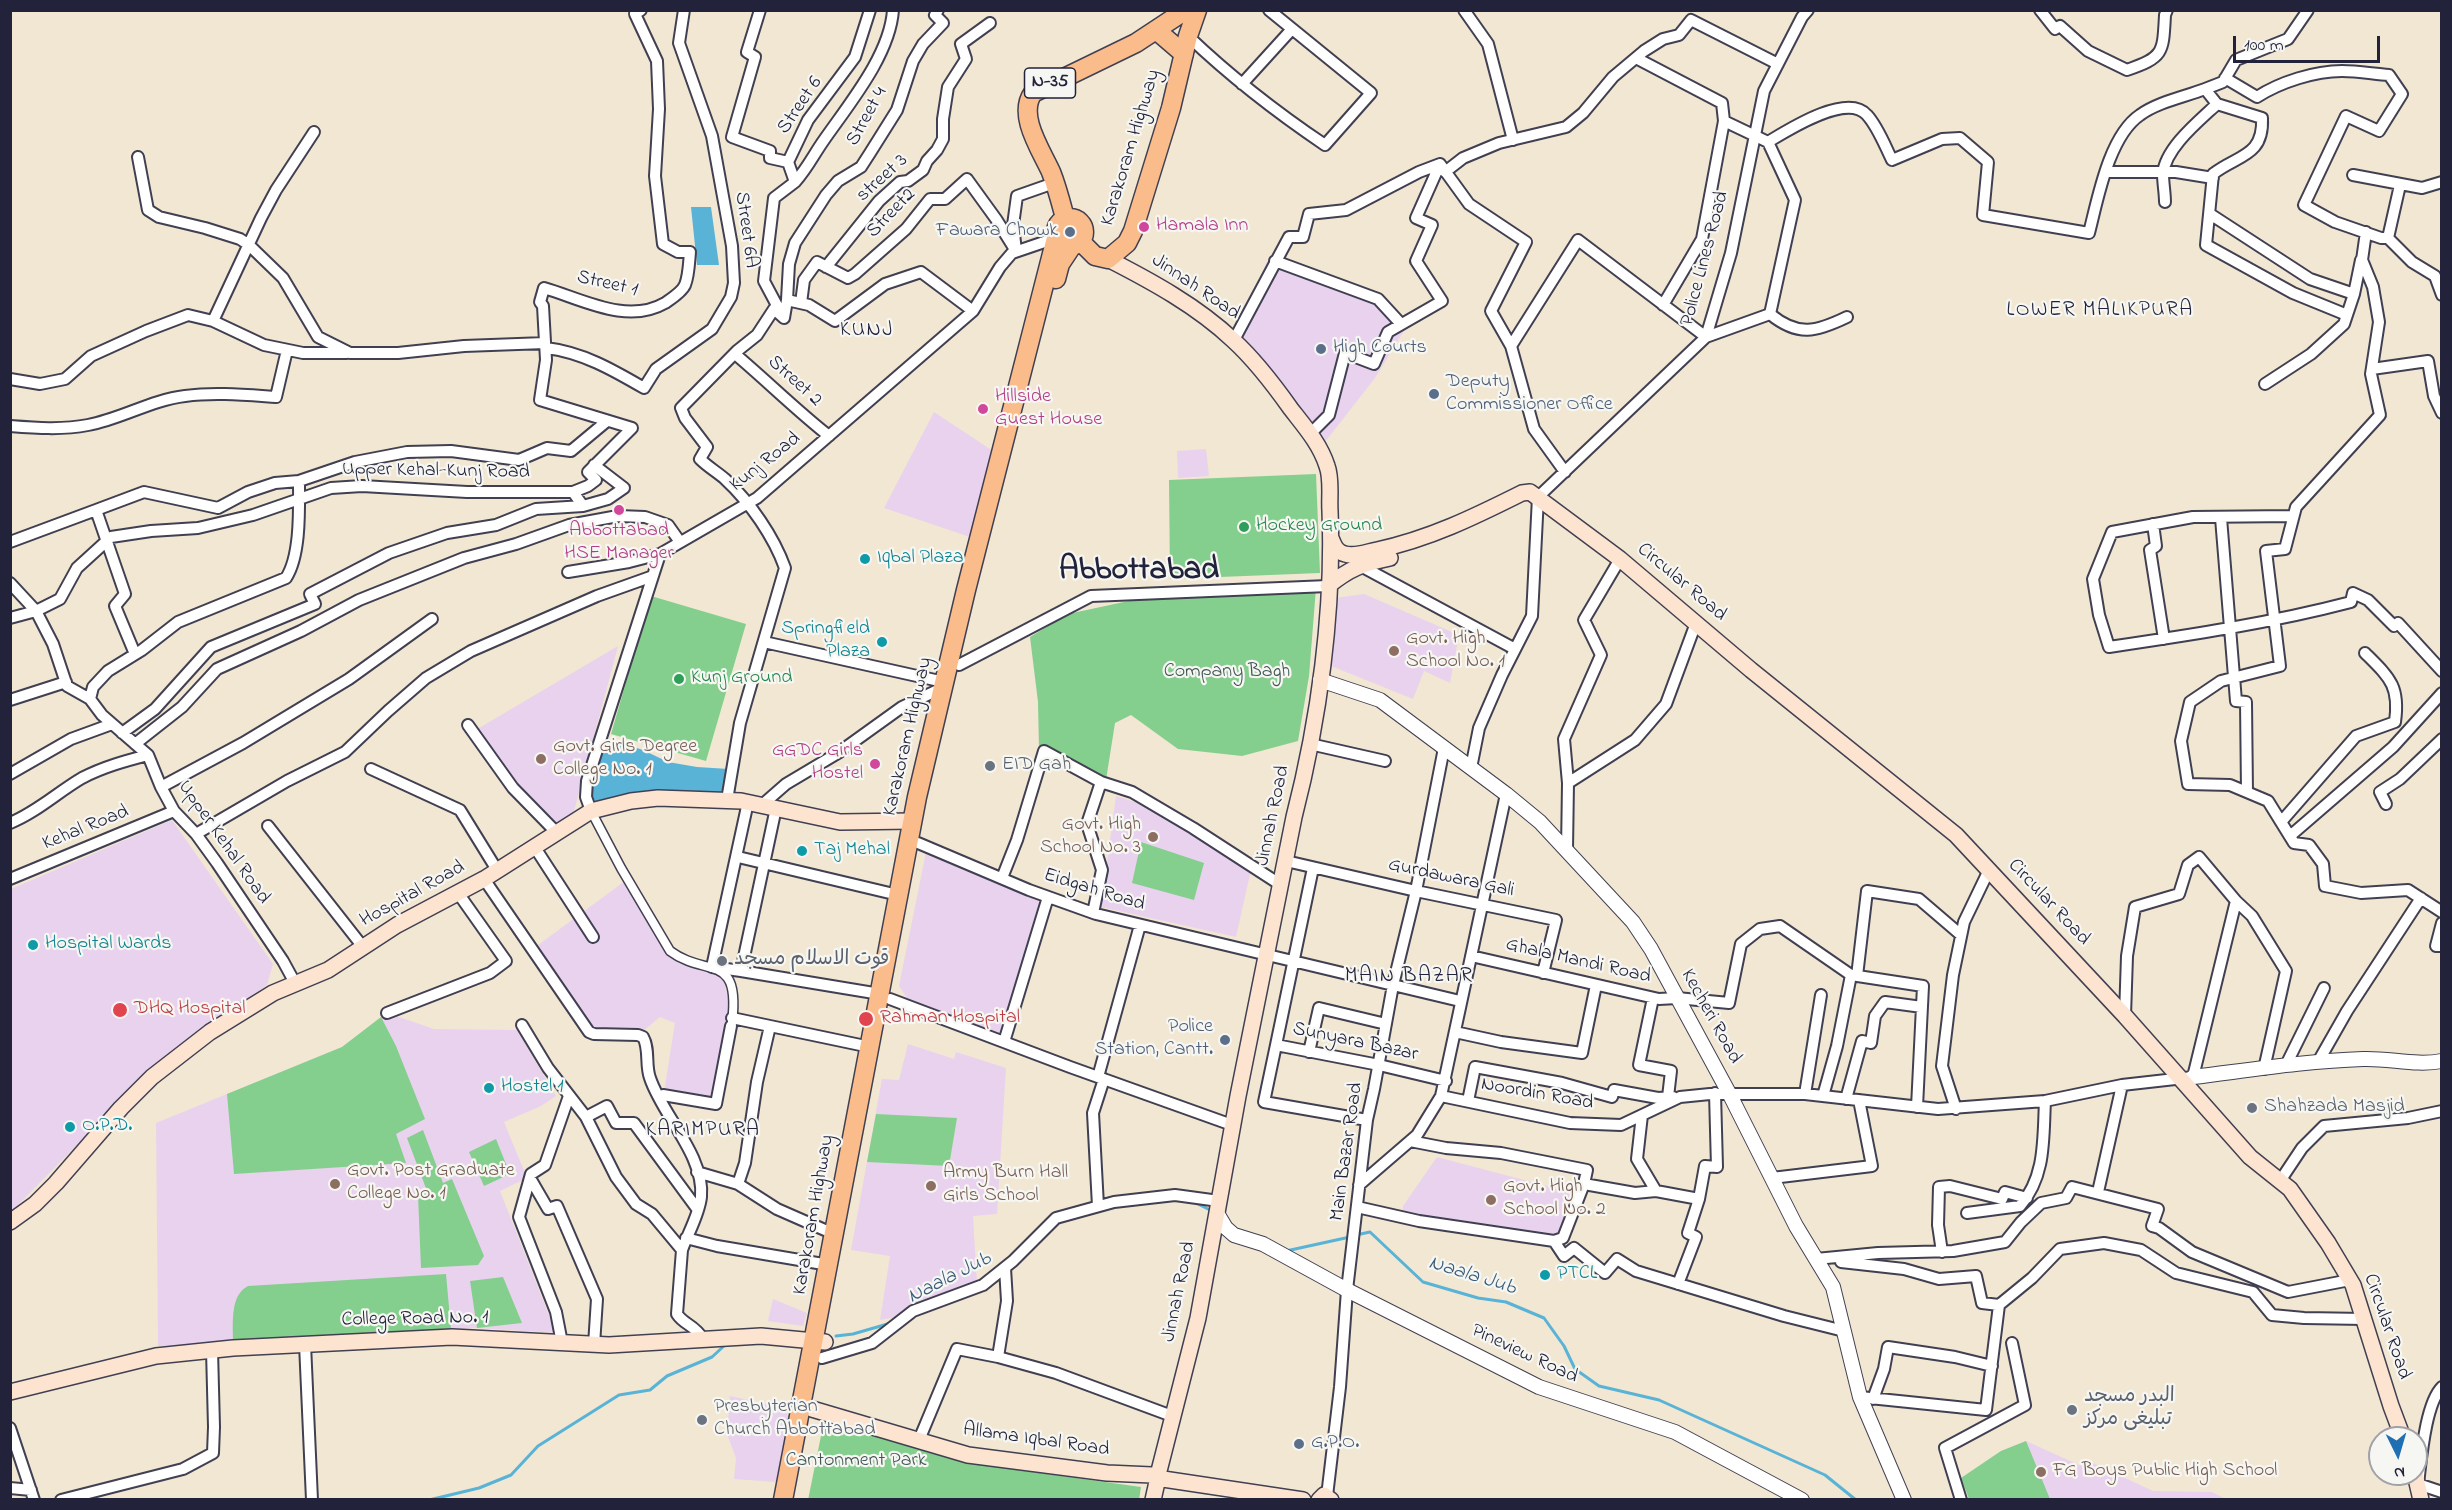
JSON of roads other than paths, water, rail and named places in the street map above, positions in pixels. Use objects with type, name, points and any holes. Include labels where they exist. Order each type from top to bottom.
[{"type":"highway","name":"Karakoram Highway","points":[[1065,218],[1027,114],[1026,102],[1033,93],[1136,43],[1186,10]]},
{"type":"highway","name":"Karakoram Highway","points":[[794,1500],[885,997],[918,843],[959,665],[1060,264],[1070,242],[1084,233],[1082,224],[1074,218],[1065,218],[1058,224],[1070,242],[1095,256],[1107,259],[1127,243],[1133,231],[1171,108],[1188,36],[1197,10]]},
{"type":"highway","points":[[1156,30],[1184,54]]},
{"type":"highway","name":"Karakoram Highway","points":[[783,1500],[821,1347],[834,1234],[870,1047],[885,997],[898,895],[943,685],[1070,242]]},
{"type":"main road","name":"Jinnah Road","points":[[1107,259],[1200,312],[1234,340],[1271,382],[1310,434],[1328,469],[1331,538],[1320,680],[1310,744],[1232,1125],[1198,1318],[1172,1416],[1154,1500]]},
{"type":"main road","points":[[1330,554],[1338,560],[1358,560],[1407,554],[1465,534],[1539,497]]},
{"type":"main road","name":"Circular Road","points":[[1539,497],[1620,559],[1956,835],[2125,1016],[2187,1078],[2250,1157],[2290,1189],[2328,1243],[2350,1280],[2365,1319],[2398,1426]]},
{"type":"main road","points":[[1331,538],[1336,550],[1358,560]]},
{"type":"main road","points":[[1328,586],[1358,560]]},
{"type":"main road","name":"Hospital Road","points":[[11,1222],[56,1183],[121,1108],[152,1077],[210,1032],[273,993],[328,970],[397,925],[491,874],[591,811],[631,801],[658,798],[728,800],[840,822],[913,821]]},
{"type":"main road","name":"College Road No. 1","points":[[10,1392],[156,1356],[305,1344],[452,1337],[594,1345],[639,1345],[760,1336],[821,1347]]},
{"type":"main road","name":"Allama Iqbal Road","points":[[812,1409],[968,1455],[1107,1473],[1158,1477],[1303,1500]]},
{"type":"street","name":"Street 1","points":[[594,465],[632,428],[540,400],[546,360],[543,306],[540,302],[544,288],[614,309],[640,313],[653,310],[671,300],[685,286],[690,252],[678,252],[663,244],[655,176],[659,109],[657,62],[635,14],[640,10]]},
{"type":"street","name":"Street 6A","points":[[546,346],[565,350],[596,362],[644,388],[656,369],[712,329],[731,297],[734,283],[732,246],[712,136],[680,43],[684,10]]},
{"type":"street","name":"Street 6","points":[[760,10],[747,52],[755,57],[732,137],[770,151],[770,158],[788,162],[808,120],[855,57],[870,10]]},
{"type":"street","points":[[784,318],[764,281],[774,198],[795,182],[807,169],[822,142],[846,110],[884,48],[893,10]]},
{"type":"street","name":"Street 4","points":[[787,300],[789,264],[795,243],[826,195],[838,181],[861,167],[897,110],[913,61],[923,44],[943,23],[935,15],[938,10]]},
{"type":"street","points":[[1188,36],[1278,114],[1325,145],[1371,93],[1269,10]]},
{"type":"street","points":[[1464,10],[1488,44],[1513,140]]},
{"type":"street","points":[[1791,10],[1805,14]]},
{"type":"street","points":[[2040,10],[2055,29],[2060,26],[2088,51],[2127,70],[2152,61],[2164,46],[2167,10]]},
{"type":"street","points":[[1724,121],[1755,138],[1768,142],[1801,123],[1828,112],[1856,107],[1867,114],[1892,160],[1942,139],[1960,138],[1988,162],[1983,215],[2089,233],[2106,172],[2123,131],[2138,116],[2151,108],[2223,82],[2236,60],[2288,39],[2308,10]]},
{"type":"street","name":"Police Lines Road","points":[[1539,497],[1706,337],[1731,253],[1764,91],[1805,14]]},
{"type":"street","points":[[1234,340],[1289,237],[1303,237],[1309,214],[1346,210],[1419,172],[1443,168],[1463,158],[1513,140],[1566,127],[1583,113],[1613,77],[1663,39],[1679,35],[1691,20],[1778,64]]},
{"type":"street","name":"street 3","points":[[826,267],[879,201],[900,182],[908,181],[923,170],[927,161],[937,150],[943,140],[943,119],[948,87],[966,59],[961,44],[990,23]]},
{"type":"street","points":[[1242,84],[1292,29]]},
{"type":"street","points":[[1636,58],[1722,103],[1724,121],[1702,239],[1664,305]]},
{"type":"street","points":[[2225,78],[2257,97],[2268,90],[2309,76],[2341,71],[2389,75],[2402,94],[2379,131],[2346,116],[2304,205],[2335,222],[2388,238],[2412,262],[2435,276],[2442,295]]},
{"type":"street","points":[[2205,89],[2217,104],[2262,118],[2263,133],[2248,155],[2223,166],[2213,174],[2206,245],[2293,293],[2347,315]]},
{"type":"street","points":[[2165,202],[2163,172],[2168,155],[2217,104]]},
{"type":"street","points":[[213,321],[276,190],[314,132]]},
{"type":"street","points":[[1768,142],[1795,200],[1770,314]]},
{"type":"street","points":[[138,156],[148,210],[159,217],[205,228],[240,239],[249,245],[283,278],[318,337],[350,353]]},
{"type":"street","points":[[788,162],[795,182]]},
{"type":"street","points":[[1310,434],[1329,416],[1345,353],[1374,364],[1388,332],[1443,301],[1416,261],[1432,225],[1416,218],[1443,168]]},
{"type":"street","points":[[1443,168],[1469,204],[1526,242],[1491,311],[1511,346],[1534,429],[1565,472]]},
{"type":"street","points":[[2106,172],[2163,172],[2213,178]]},
{"type":"street","points":[[2353,175],[2422,188],[2442,182]]},
{"type":"street","name":"Street2","points":[[826,267],[848,278],[855,274],[906,229],[930,199],[945,198],[967,179],[1016,251]]},
{"type":"street","points":[[1054,183],[1017,196],[1013,225],[1016,251],[1070,242]]},
{"type":"street","points":[[2388,238],[2400,185]]},
{"type":"street","points":[[2210,214],[2310,279],[2354,294]]},
{"type":"street","points":[[2265,384],[2311,354],[2344,324],[2354,294],[2366,232]]},
{"type":"street","points":[[1511,346],[1578,240],[1706,337],[1770,314]]},
{"type":"street","name":"Kunj Road","points":[[568,572],[629,562],[660,554],[757,498],[973,311],[1000,267],[1016,251]]},
{"type":"street","points":[[2362,260],[2373,287],[2379,322],[2372,369],[2380,415],[2296,507],[2285,549],[2266,551],[2280,666],[2221,681],[2190,702],[2181,741],[2188,784],[2230,786],[2268,801],[2294,843],[2309,845],[2323,864],[2325,885],[2361,892],[2408,890],[2442,912]]},
{"type":"street","points":[[1275,261],[1377,299],[1401,324]]},
{"type":"street","points":[[801,303],[804,280],[817,262],[826,267]]},
{"type":"street","points":[[784,318],[787,300],[809,305],[835,321],[885,284],[921,272],[973,311]]},
{"type":"street","name":"Street 2","points":[[747,504],[725,478],[710,469],[700,459],[707,447],[685,418],[681,408],[735,354],[758,335],[774,309],[784,318]]},
{"type":"street","points":[[1770,314],[1783,324],[1798,330],[1826,328],[1847,317]]},
{"type":"street","points":[[10,379],[40,384],[65,379],[91,356],[188,315],[213,321],[264,345],[303,353],[398,353],[464,346],[546,346]]},
{"type":"street","points":[[10,426],[45,429],[88,425],[184,396],[235,394],[276,397],[287,350]]},
{"type":"street","name":"Street 2","points":[[735,354],[780,392],[794,409],[829,436]]},
{"type":"street","points":[[2372,369],[2428,361],[2434,396],[2442,413]]},
{"type":"street","points":[[10,542],[144,492],[218,507],[248,492],[274,483],[299,481],[355,462],[407,452],[451,452],[519,460],[547,448],[570,451],[607,421]]},
{"type":"street","points":[[123,733],[154,708],[211,647],[315,604],[310,594],[388,553],[447,533],[496,525],[536,509],[583,506],[608,499],[624,488],[594,465],[588,472],[596,480],[573,492],[583,506]]},
{"type":"street","points":[[90,699],[93,687],[108,670],[135,654],[178,622],[286,578],[292,568],[299,481]]},
{"type":"street","name":"Upper Kehal-Kunj Road","points":[[107,540],[111,537],[151,531],[198,528],[253,515],[331,488],[362,486],[466,492],[573,492]]},
{"type":"street","points":[[1471,768],[1479,728],[1532,616],[1539,497]]},
{"type":"street","points":[[728,800],[740,723],[785,568],[781,556],[747,504]]},
{"type":"street","points":[[96,510],[125,594],[115,606],[135,654]]},
{"type":"street","points":[[135,744],[182,707],[217,669],[301,631],[359,600],[464,558],[516,544],[569,525],[618,516],[645,517],[668,525],[680,542]]},
{"type":"street","points":[[2293,516],[2193,517],[2112,532],[2093,579],[2099,615],[2109,647],[2229,629],[2351,602],[2352,593],[2368,600],[2394,626],[2398,623],[2442,670]]},
{"type":"street","points":[[2221,518],[2236,701],[2246,702],[2247,792]]},
{"type":"street","points":[[2153,524],[2156,546],[2150,550],[2164,639]]},
{"type":"street","points":[[10,618],[36,611],[60,599],[77,568],[107,540]]},
{"type":"street","points":[[660,554],[587,781],[586,797],[621,868],[670,951],[678,957],[712,967],[885,997],[1232,1125]]},
{"type":"street","points":[[1567,850],[1568,783],[1564,739],[1601,655],[1584,620],[1620,559]]},
{"type":"street","points":[[1358,560],[1515,649]]},
{"type":"street","points":[[195,834],[287,781],[345,753],[426,678],[471,651],[597,596],[653,576]]},
{"type":"street","points":[[10,583],[36,611],[52,644],[66,682],[10,700]]},
{"type":"street","points":[[959,665],[1091,596],[1328,586]]},
{"type":"street","points":[[161,787],[243,743],[349,679],[432,619]]},
{"type":"street","points":[[1568,783],[1635,740],[1666,704],[1696,623]]},
{"type":"street","points":[[764,642],[943,685]]},
{"type":"street","points":[[2281,822],[2356,736],[2395,722],[2398,701],[2389,678],[2366,653]]},
{"type":"street","name":"Kecheri Road","points":[[1320,680],[1380,700],[1506,794],[1540,822],[1633,922],[1651,949],[1677,998],[1722,1093],[1833,1287],[1844,1331],[1866,1398],[1904,1500]]},
{"type":"street","name":"Upper Kehal Road","points":[[66,682],[67,686],[90,699],[102,715],[148,755],[174,812],[195,834],[295,983]]},
{"type":"street","points":[[712,967],[738,857],[762,805],[786,784],[838,753],[902,707],[943,685]]},
{"type":"street","points":[[2290,836],[2393,747],[2442,693]]},
{"type":"street","points":[[10,774],[71,739],[112,724]]},
{"type":"street","points":[[468,725],[513,788],[556,832]]},
{"type":"street","points":[[2386,804],[2379,792],[2400,779],[2442,739]]},
{"type":"street","points":[[1310,744],[1385,761]]},
{"type":"street","name":"Main Bazar Road","points":[[1326,1498],[1340,1387],[1347,1290],[1367,1120],[1393,985],[1416,891],[1444,748]]},
{"type":"street","points":[[1002,879],[1017,840],[1044,751],[1101,782],[1132,792],[1281,885]]},
{"type":"street","points":[[10,823],[47,802],[82,778],[113,764],[148,755]]},
{"type":"street","points":[[371,769],[460,810],[491,874],[589,1032],[632,1034],[643,1037],[646,1042],[650,1078],[687,1149],[701,1185],[698,1210],[682,1250],[677,1314],[681,1320],[696,1328],[703,1339]]},
{"type":"street","points":[[1093,913],[1102,870],[1087,824],[1101,782]]},
{"type":"street","points":[[1359,1185],[1417,1136],[1441,1096],[1506,794]]},
{"type":"street","points":[[741,971],[763,863],[762,805]]},
{"type":"street","name":"Kehal Road","points":[[10,879],[174,812]]},
{"type":"street","points":[[268,826],[363,947]]},
{"type":"street","name":"Eidgah Road","points":[[918,843],[1002,879],[1093,913],[1266,955]]},
{"type":"street","points":[[534,846],[593,938]]},
{"type":"street","points":[[738,857],[898,895]]},
{"type":"street","points":[[2125,1016],[2127,956],[2136,907],[2179,894],[2187,866],[2199,857],[2236,901],[2253,916],[2286,971],[2264,1069]]},
{"type":"street","name":"Gurdawara Gali","points":[[1286,861],[1556,920],[1543,973]]},
{"type":"street","points":[[1276,1045],[1313,868]]},
{"type":"street","points":[[1956,1109],[1942,1066],[1953,975],[1964,922],[1989,870]]},
{"type":"street","points":[[1823,1096],[1854,976],[1867,891],[1919,899],[1961,935]]},
{"type":"street","points":[[387,1012],[490,973],[506,961],[458,893]]},
{"type":"street","points":[[1004,1042],[1048,897]]},
{"type":"street","points":[[2318,1062],[2347,1011],[2421,898]]},
{"type":"street","points":[[2236,901],[2187,1078],[2318,1062],[2365,1059],[2429,1063],[2442,1061]]},
{"type":"street","points":[[2442,923],[2436,946],[2442,946]]},
{"type":"street","points":[[1098,1206],[1093,1113],[1140,925]]},
{"type":"street","name":"Ghala Mandi Road","points":[[1471,956],[1653,998],[1729,1003],[1741,944],[1760,929],[1780,926],[1854,976]]},
{"type":"street","points":[[1266,955],[1460,1001]]},
{"type":"street","points":[[659,1097],[663,1095],[716,1104],[732,1022],[733,1000],[728,979],[712,967]]},
{"type":"street","points":[[1854,976],[1923,986],[1917,1107]]},
{"type":"street","points":[[1455,1032],[1502,1042],[1582,1053],[1596,985]]},
{"type":"street","points":[[2286,1065],[2324,988]]},
{"type":"street","points":[[1805,1094],[1821,995]]},
{"type":"street","points":[[1653,998],[1640,1065],[1671,1071],[1668,1097]]},
{"type":"street","points":[[1846,1099],[1862,1041],[1871,1043],[1875,1016],[1885,1002],[1922,1007]]},
{"type":"street","points":[[1309,1052],[1319,1008],[1386,1024]]},
{"type":"street","points":[[732,1022],[770,1026],[870,1047]]},
{"type":"street","points":[[522,1025],[548,1068],[586,1117],[616,1177],[636,1204],[652,1214],[682,1250]]},
{"type":"street","points":[[738,1184],[745,1163],[757,1082],[770,1026]]},
{"type":"street","name":"Sunyara Bazar","points":[[1367,1120],[1264,1102],[1276,1045],[1446,1081]]},
{"type":"street","points":[[1468,1101],[1475,1066],[1562,1083],[1612,1097],[1614,1090],[1658,1098],[1680,1097]]},
{"type":"street","name":"Noordin Road","points":[[1441,1096],[1570,1123],[1621,1125],[1680,1097],[1722,1093],[1805,1094],[1917,1107],[1956,1109],[2045,1101],[2122,1085],[2187,1078]]},
{"type":"street","points":[[2098,1192],[2122,1085]]},
{"type":"street","points":[[1678,1284],[1696,1237],[1688,1233],[1699,1200],[1705,1166],[1717,1167],[1722,1093]]},
{"type":"street","points":[[562,1343],[556,1312],[519,1217],[531,1174],[545,1165],[569,1096]]},
{"type":"street","points":[[1772,1178],[1872,1166],[1859,1100]]},
{"type":"street","points":[[1967,1213],[2020,1206],[2027,1198],[2041,1167],[2045,1101]]},
{"type":"street","points":[[586,1117],[608,1106],[616,1123],[634,1123],[698,1210]]},
{"type":"street","points":[[2280,1181],[2302,1148],[2324,1126],[2408,1118],[2442,1111]]},
{"type":"street","points":[[1642,1115],[1637,1159],[1656,1191]]},
{"type":"street","points":[[1357,1207],[1419,1221],[1554,1241],[1563,1238],[1584,1184],[1587,1170],[1501,1153],[1410,1142]]},
{"type":"street","points":[[697,1172],[738,1184],[777,1209],[834,1234]]},
{"type":"street","points":[[530,1178],[548,1209],[557,1206],[597,1299],[594,1345]]},
{"type":"street","points":[[1584,1184],[1635,1193],[1656,1191],[1699,1200]]},
{"type":"street","points":[[1942,1252],[1938,1225],[1939,1187],[1950,1186],[2002,1199],[2005,1192],[2027,1198]]},
{"type":"street","points":[[1816,1259],[1878,1253],[1942,1252],[2006,1242],[2020,1222],[2041,1203],[2066,1198],[2072,1187],[2158,1209],[2152,1226],[2159,1228],[2192,1252],[2288,1292],[2350,1280]]},
{"type":"street","points":[[821,1347],[872,1343],[913,1311],[983,1285],[1005,1268],[1056,1218],[1098,1206],[1175,1194],[1218,1207],[1226,1228],[1234,1235]]},
{"type":"street","points":[[1212,1244],[1225,1235],[1234,1235]]},
{"type":"street","name":"Pineview Road","points":[[1234,1235],[1263,1244],[1347,1290],[1555,1394],[1675,1432],[1802,1500]]},
{"type":"street","points":[[686,1238],[717,1246],[829,1265]]},
{"type":"street","points":[[1554,1241],[1564,1256],[1574,1248],[1605,1273],[1617,1259],[1636,1271],[1784,1316],[1844,1331]]},
{"type":"street","points":[[1992,1366],[1955,1357],[1888,1347],[1884,1369],[1866,1398],[1986,1410],[1992,1366],[1999,1305],[2032,1278],[2060,1249],[2104,1243],[2141,1250],[2176,1272],[2253,1292],[2272,1315],[2365,1319]]},
{"type":"street","points":[[1816,1259],[1904,1269],[1940,1279],[1976,1276],[1982,1303],[1999,1305]]},
{"type":"street","points":[[998,1357],[1007,1300],[1005,1268]]},
{"type":"street","points":[[1961,1500],[1945,1448],[2025,1405],[2012,1343]]},
{"type":"street","points":[[305,1344],[312,1500]]},
{"type":"street","points":[[919,1440],[957,1349],[998,1357],[1056,1373],[1172,1416]]},
{"type":"street","points":[[61,1500],[183,1469],[213,1454],[212,1350]]},
{"type":"street","points":[[2426,1426],[2437,1392],[2442,1388]]},
{"type":"street","points":[[10,1428],[32,1495]]},
{"type":"street","points":[[2428,1485],[2442,1492]]},
{"type":"street","points":[[10,1488],[32,1495]]},
{"type":"water","points":[[691,207],[711,207],[719,265],[697,265]]},
{"type":"water","points":[[603,737],[643,750],[668,762],[729,769],[726,796],[593,808],[588,796]]},
{"type":"waterway","name":"Naala Jub","points":[[1194,1202],[1212,1211]]},
{"type":"waterway","name":"Naala Jub","points":[[1356,1235],[1370,1232],[1423,1282],[1478,1298],[1506,1302],[1544,1318],[1564,1346],[1575,1369],[1599,1386],[1659,1400],[1825,1475],[1856,1500]]},
{"type":"waterway","name":"Naala Jub","points":[[1286,1251],[1350,1237]]},
{"type":"waterway","name":"Naala Jub","points":[[836,1336],[853,1334],[891,1323]]},
{"type":"waterway","name":"Naala Jub","points":[[429,1500],[479,1488],[511,1475],[538,1446],[619,1395],[650,1390],[667,1376],[712,1357],[725,1345]]},
{"type":"place","name":"Hamala Inn","points":[[1144,227]]},
{"type":"place","name":"Fawara Chowk","points":[[1070,232]]},
{"type":"place","name":"High Courts","points":[[1321,349]]},
{"type":"place","name":"Deputy Commissioner Office","points":[[1434,394]]},
{"type":"place","name":"Hillside Guest House","points":[[983,409]]},
{"type":"place","name":"Abbottabad HSE Manager","points":[[619,510]]},
{"type":"place","name":"Hockey Ground","points":[[1244,527]]},
{"type":"place","name":"Iqbal Plaza","points":[[865,559]]},
{"type":"place","name":"Springfield Plaza","points":[[882,642]]},
{"type":"place","name":"Govt. High School No. 1","points":[[1394,651]]},
{"type":"place","name":"Kunj Ground","points":[[679,679]]},
{"type":"place","name":"Govt. Girls Degree College No. 1","points":[[541,759]]},
{"type":"place","name":"GGDC Girls Hostel","points":[[875,764]]},
{"type":"place","name":"EID Gah","points":[[990,766]]},
{"type":"place","name":"Govt. High School No. 3","points":[[1153,837]]},
{"type":"place","name":"Taj Mehal","points":[[802,851]]},
{"type":"place","name":"Hospital Wards","points":[[33,945]]},
{"type":"place","name":"قوت الاسلام مسجد","points":[[722,961]]},
{"type":"place","name":"DHQ Hospital","points":[[120,1010]]},
{"type":"place","name":"Rahman Hospital","points":[[866,1019]]},
{"type":"place","name":"Police Station, Cantt.","points":[[1225,1040]]},
{"type":"place","name":"Hostel 1","points":[[489,1088]]},
{"type":"place","name":"Shahzada Masjid","points":[[2252,1108]]},
{"type":"place","name":"O.P.D.","points":[[70,1127]]},
{"type":"place","name":"Govt. Post Graduate College No. 1","points":[[335,1184]]},
{"type":"place","name":"Army Burn Hall Girls School","points":[[931,1186]]},
{"type":"place","name":"Govt. High School No. 2","points":[[1491,1200]]},
{"type":"place","name":"PTCL","points":[[1545,1275]]},
{"type":"place","name":"البدر مسجد تبلیغی مرکز","points":[[2072,1410]]},
{"type":"place","name":"Presbyterian Church Abbottabad","points":[[702,1420]]},
{"type":"place","name":"G.P.O.","points":[[1299,1444]]},
{"type":"place","name":"FG Boys Public High School","points":[[2041,1472]]},
{"type":"district","name":"LOWER MALIKPURA","points":[[2100,312]]},
{"type":"district","name":"KUNJ","points":[[867,332]]},
{"type":"district","name":"Abbottabad","points":[[1139,573]]},
{"type":"district","name":"MAIN BAZAR","points":[[1409,978]]},
{"type":"district","name":"KARIMPURA","points":[[703,1132]]},
{"type":"park label","name":"Company Bagh","points":[[1227,673]]},
{"type":"park label","name":"Cantonment Park","points":[[856,1462]]}]
